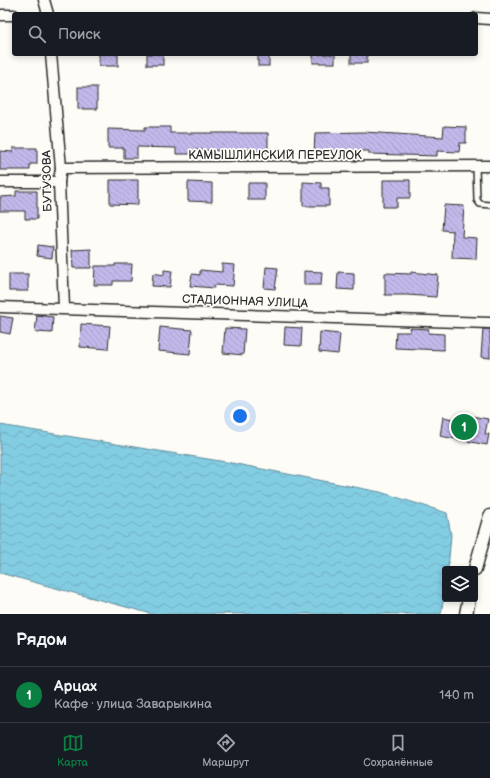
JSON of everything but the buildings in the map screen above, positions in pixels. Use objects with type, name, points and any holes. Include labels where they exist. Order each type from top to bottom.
[{"type":"street","points":[[44,0],[47,12]]},
{"type":"street","points":[[0,15],[12,15]]},
{"type":"street","points":[[478,18],[490,19]]},
{"type":"street","name":"БУТУЗОВА","points":[[51,56],[61,168],[59,182],[64,308]]},
{"type":"street","name":"КАМЫШЛИНСКИЙ ПЕРЕУЛОК","points":[[61,168],[490,166]]},
{"type":"street","points":[[0,182],[59,182]]},
{"type":"street","name":"СТАДИОННАЯ УЛИЦА","points":[[0,307],[490,323]]},
{"type":"street","points":[[476,566],[490,516]]},
{"type":"street","points":[[466,614],[468,602]]},
{"type":"lane","points":[[476,166],[477,200],[480,204],[490,205]]},
{"type":"water","points":[[0,425],[226,462],[380,492],[447,513],[451,535],[448,566],[442,566],[443,602],[441,614],[152,614],[0,573]]},
{"type":"place","name":"Арцах","points":[[464,427]]}]
